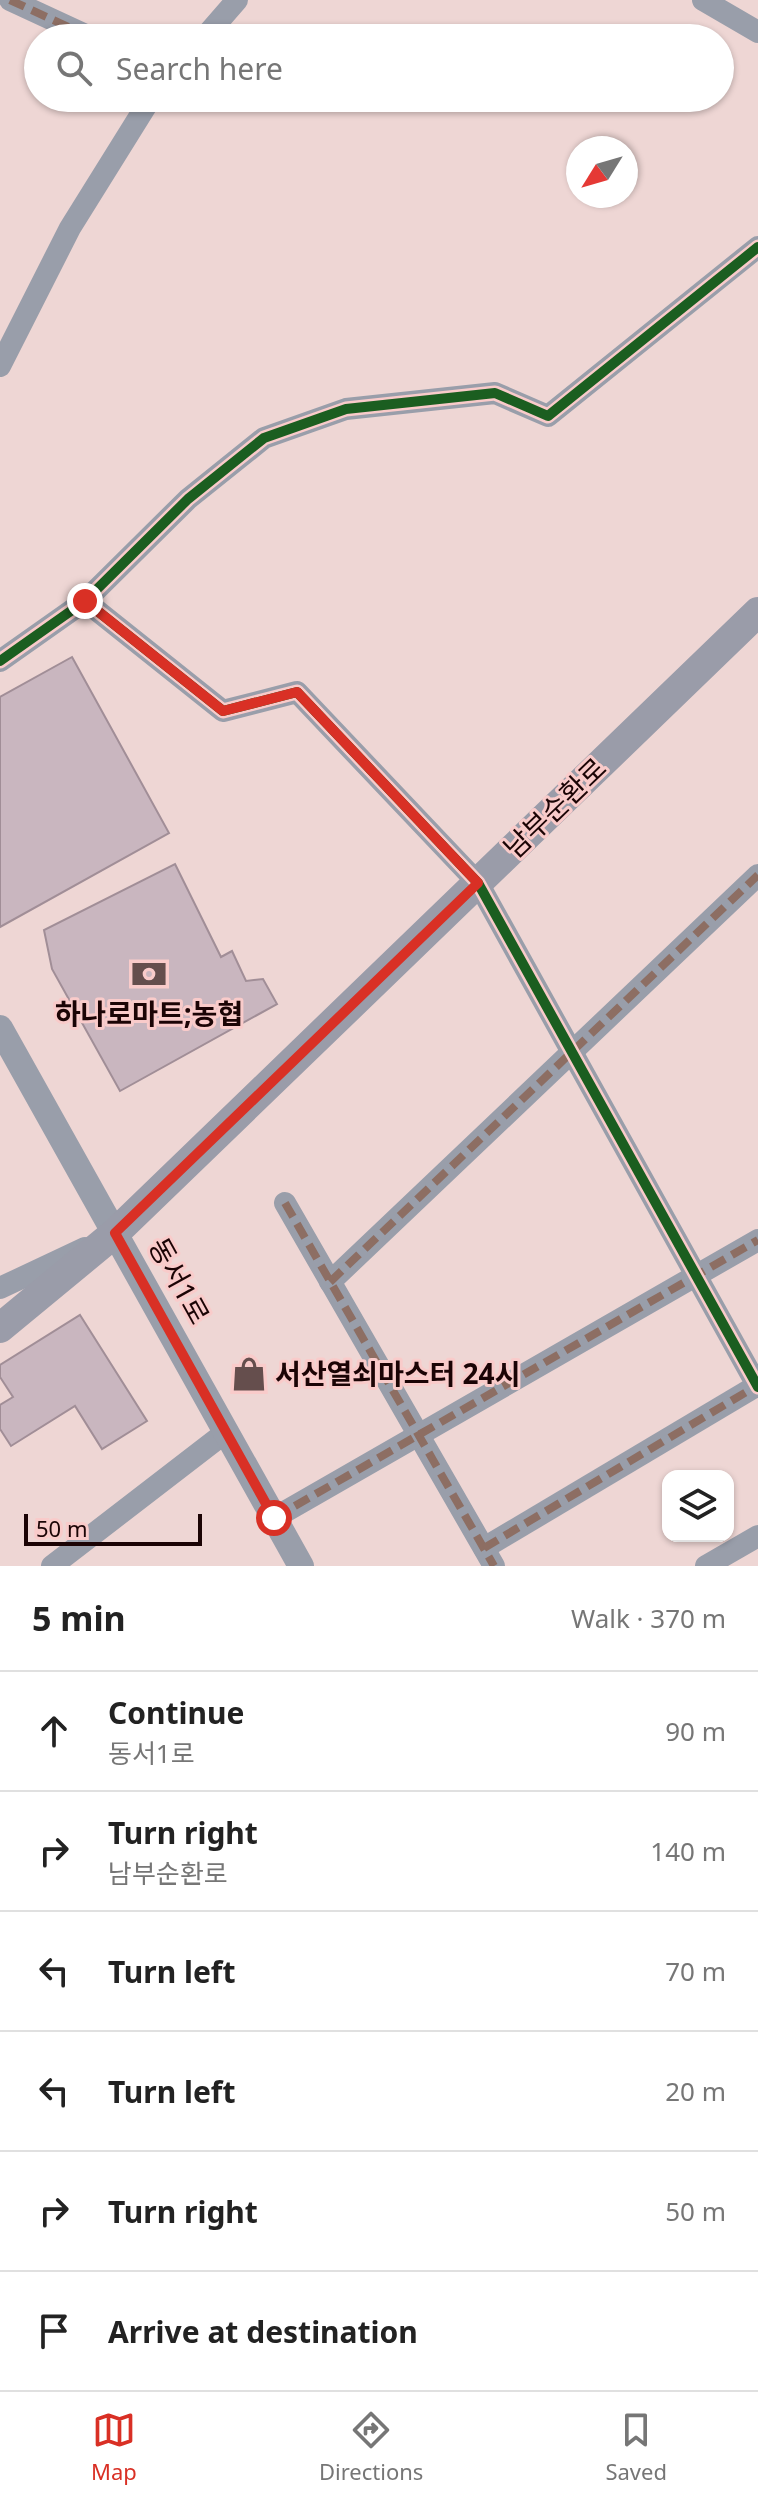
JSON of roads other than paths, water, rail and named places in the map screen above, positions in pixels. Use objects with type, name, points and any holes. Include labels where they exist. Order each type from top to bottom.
[{"type":"main road","name":"남부순환로","points":[[0,1328],[115,1233],[758,612]]},
{"type":"street","points":[[10,0],[62,24]]},
{"type":"street","points":[[216,24],[237,0]]},
{"type":"street","points":[[703,0],[758,32]]},
{"type":"street","points":[[0,366],[70,228],[142,112]]},
{"type":"street","points":[[0,661],[85,601],[188,499],[264,438],[346,409],[495,393],[548,416],[758,247]]},
{"type":"street","points":[[85,601],[223,711],[297,692],[478,883],[758,1386],[489,1557],[285,1203]]},
{"type":"street","points":[[330,1282],[758,875]]},
{"type":"street","name":"동서1로","points":[[0,1028],[301,1566]]},
{"type":"street","points":[[0,1288],[115,1233]]},
{"type":"street","points":[[274,1518],[758,1240]]},
{"type":"street","points":[[52,1566],[226,1432]]},
{"type":"street","points":[[706,1566],[758,1536]]},
{"type":"place","name":"하나로마트;농협","points":[[149,974]]},
{"type":"place","name":"서산열쇠마스터 24시","points":[[249,1374]]}]
